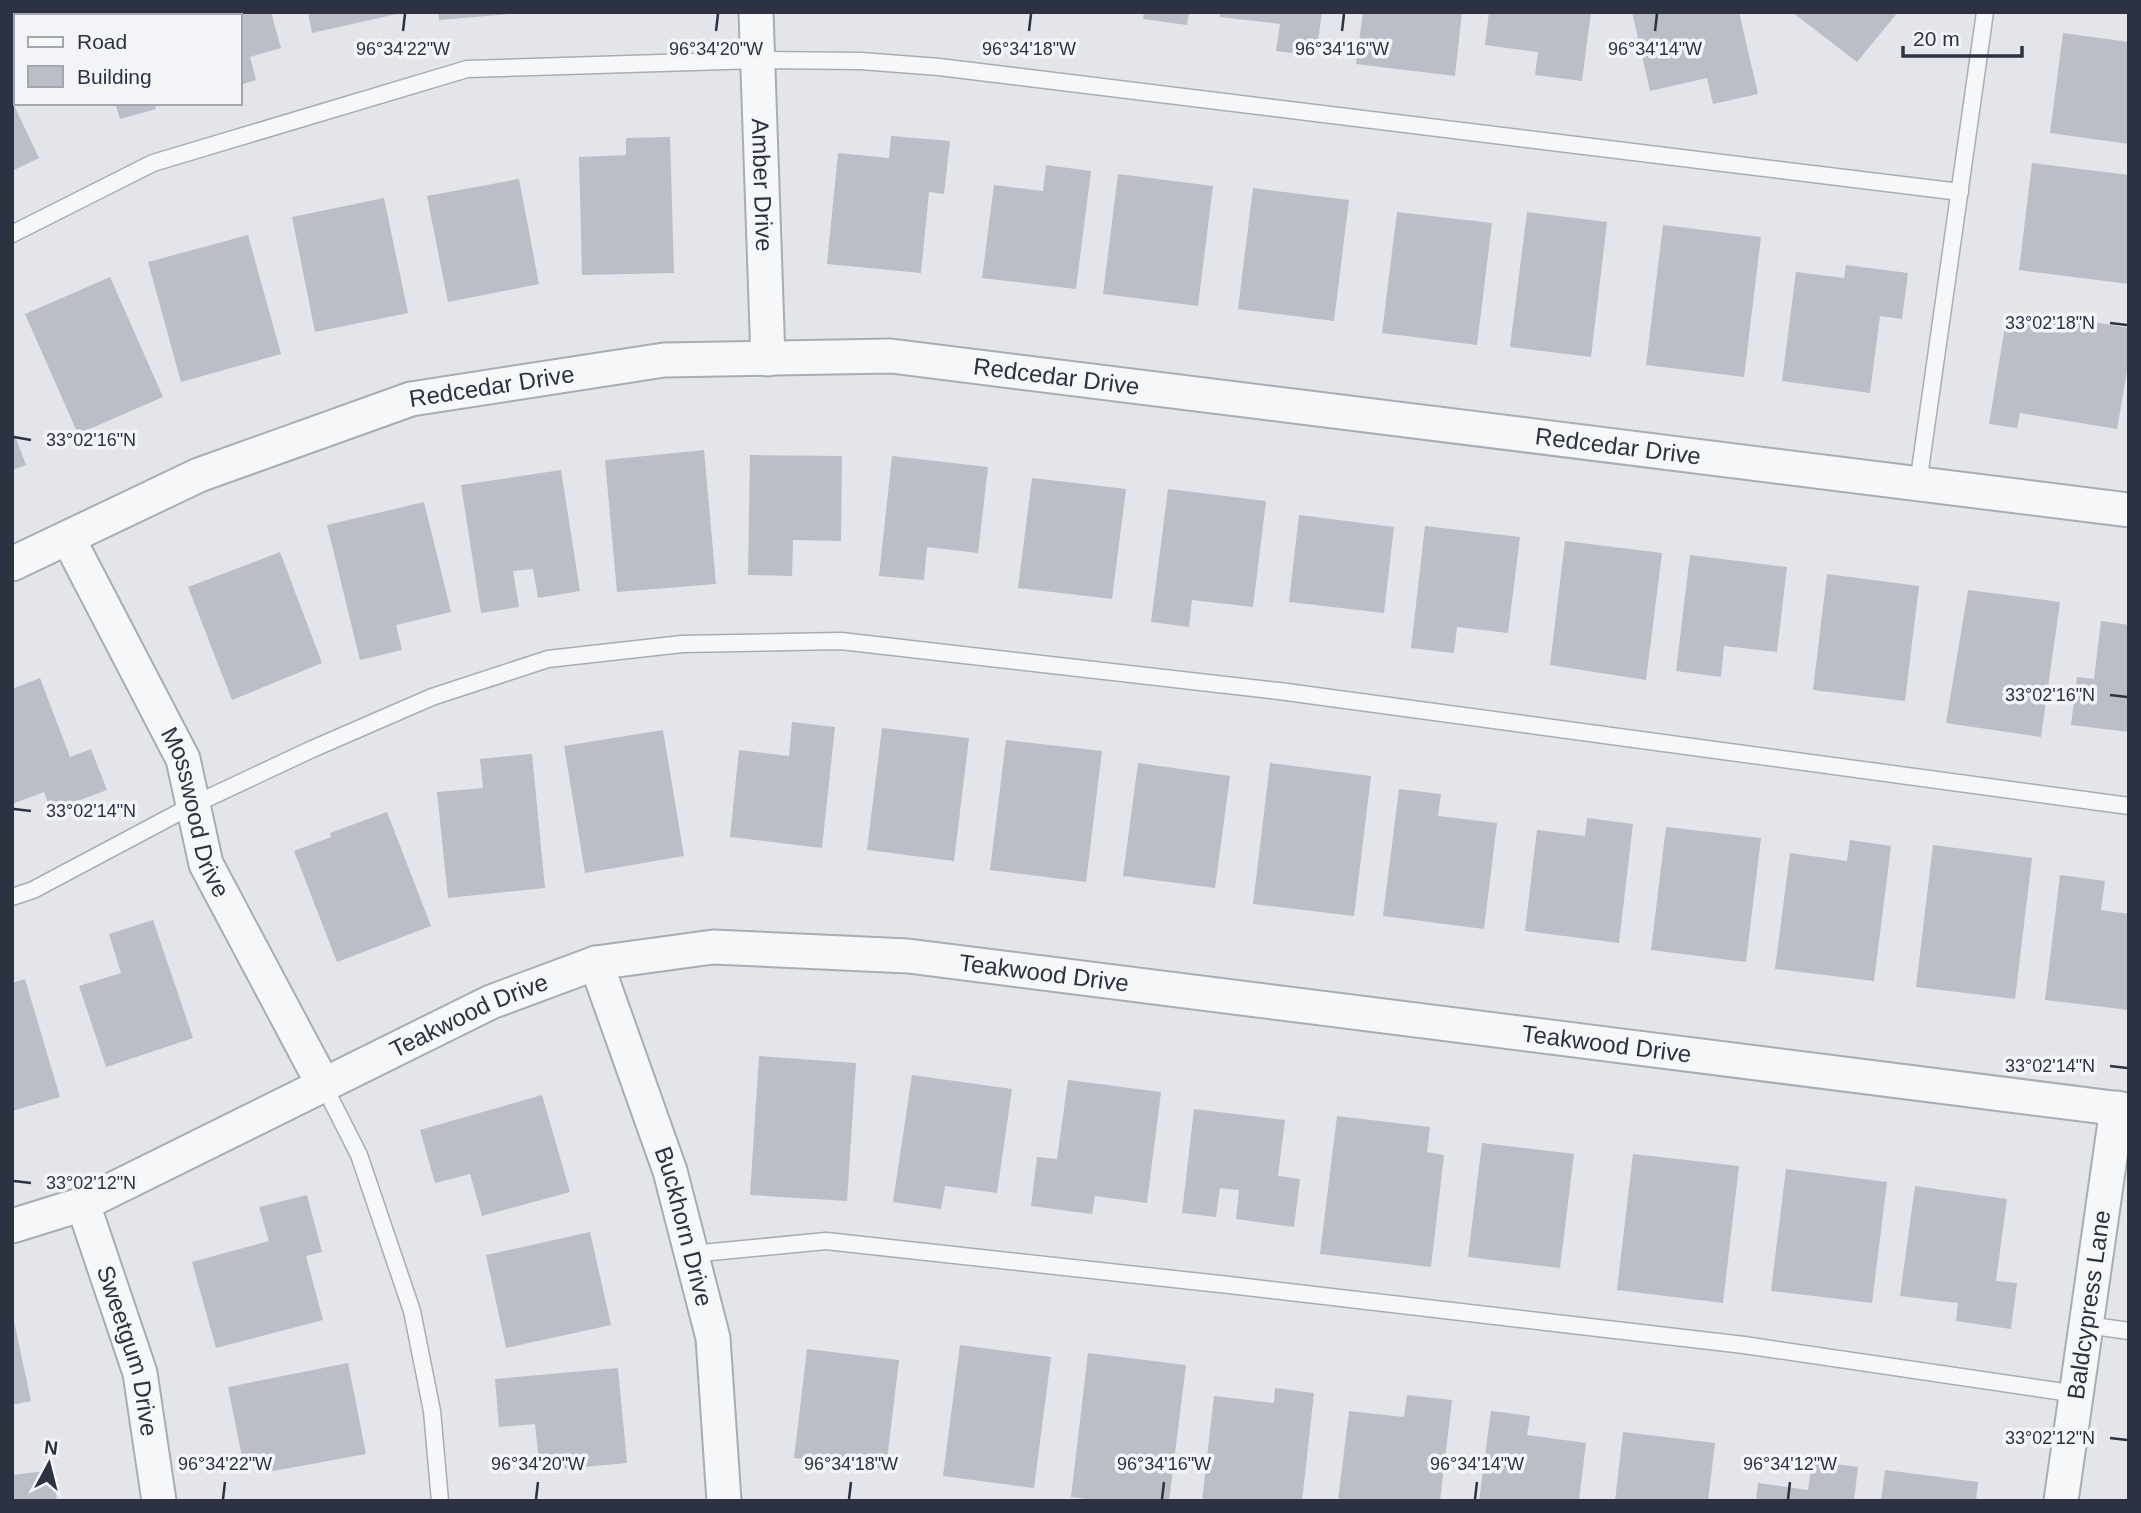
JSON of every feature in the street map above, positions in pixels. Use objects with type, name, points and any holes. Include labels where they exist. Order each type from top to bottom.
[{"type":"street","name":"Amber Drive","points":[[756,12],[768,359]]},
{"type":"street","name":"Redcedar Drive","points":[[12,564],[199,475],[411,399],[664,360],[891,356],[2129,510]]},
{"type":"street","name":"Mosswood Drive","points":[[68,538],[183,759],[206,864],[324,1086]]},
{"type":"street","name":"Teakwood Drive","points":[[12,1226],[83,1203],[491,1002],[596,963],[713,947],[908,956],[2123,1109]]},
{"type":"street","name":"Buckhorn Drive","points":[[596,963],[670,1171],[713,1338],[724,1501]]},
{"type":"street","name":"Baldcypress Lane","points":[[2061,1501],[2123,1109]]},
{"type":"street","name":"Sweetgum Drive","points":[[83,1203],[140,1373],[159,1501]]},
{"type":"lane","points":[[1918,484],[1985,12]]},
{"type":"lane","points":[[12,234],[153,163],[467,69],[757,60],[862,61],[939,66],[1960,192]]},
{"type":"lane","points":[[12,897],[33,890],[193,805],[432,696],[548,659],[682,644],[841,641],[1279,691],[2129,806]]},
{"type":"lane","points":[[324,1086],[359,1155],[412,1311],[432,1411],[440,1501]]},
{"type":"lane","points":[[691,1254],[826,1241],[1744,1345],[2077,1394]]},
{"type":"lane","points":[[2087,1325],[2129,1331]]},
{"type":"building","points":[[128,12],[128,14],[72,14]]},
{"type":"building","points":[[271,12],[281,48],[250,57],[256,80],[242,84],[242,14],[172,14]]},
{"type":"building","points":[[308,12],[401,12],[401,13],[312,33]]},
{"type":"building","points":[[438,12],[511,12],[511,14],[439,20]]},
{"type":"building","points":[[1144,12],[1189,12],[1187,25],[1143,19]]},
{"type":"building","points":[[1220,12],[1322,12],[1316,56],[1276,51],[1280,24],[1220,17]]},
{"type":"building","points":[[1363,12],[1462,12],[1455,76],[1356,64]]},
{"type":"building","points":[[1489,12],[1591,12],[1582,81],[1535,75],[1538,52],[1485,45]]},
{"type":"building","points":[[1632,12],[1739,12],[1758,94],[1713,104],[1707,78],[1650,91]]},
{"type":"building","points":[[1792,12],[1898,12],[1857,62]]},
{"type":"building","points":[[2063,33],[2129,42],[2129,144],[2050,133]]},
{"type":"building","points":[[12,101],[39,158],[12,171]]},
{"type":"building","points":[[116,105],[155,105],[156,109],[120,119]]},
{"type":"building","points":[[891,136],[950,141],[944,194],[929,192],[921,273],[827,264],[838,153],[889,158]]},
{"type":"building","points":[[670,137],[674,273],[582,275],[579,157],[626,155],[626,138]]},
{"type":"building","points":[[2032,163],[2129,175],[2129,284],[2019,270]]},
{"type":"building","points":[[1046,165],[1091,171],[1076,289],[982,278],[994,185],[1043,191]]},
{"type":"building","points":[[1118,174],[1213,186],[1198,306],[1103,294]]},
{"type":"building","points":[[519,179],[539,284],[448,302],[427,196]]},
{"type":"building","points":[[1253,188],[1349,200],[1334,321],[1238,309]]},
{"type":"building","points":[[384,198],[408,313],[315,332],[292,217]]},
{"type":"building","points":[[1397,212],[1492,223],[1477,345],[1382,333]]},
{"type":"building","points":[[1527,212],[1607,222],[1591,357],[1510,347]]},
{"type":"building","points":[[1663,225],[1761,237],[1744,377],[1646,365]]},
{"type":"building","points":[[248,235],[281,354],[181,382],[148,262]]},
{"type":"building","points":[[1846,265],[1908,273],[1902,319],[1880,316],[1870,393],[1782,381],[1796,272],[1844,278]]},
{"type":"building","points":[[110,277],[163,397],[78,434],[25,314]]},
{"type":"building","points":[[2039,313],[2129,328],[2129,360],[2117,429],[2020,413],[2017,428],[1989,424],[2006,320],[2037,325]]},
{"type":"building","points":[[12,428],[26,465],[12,470]]},
{"type":"building","points":[[704,450],[716,584],[617,592],[605,460]]},
{"type":"building","points":[[750,455],[842,456],[841,541],[793,540],[792,576],[748,575]]},
{"type":"building","points":[[892,456],[988,467],[978,553],[927,547],[924,580],[879,576]]},
{"type":"building","points":[[561,470],[580,591],[538,598],[533,569],[513,571],[519,607],[481,613],[461,485]]},
{"type":"building","points":[[1032,478],[1126,489],[1112,599],[1018,588]]},
{"type":"building","points":[[1168,489],[1266,501],[1253,607],[1192,600],[1189,627],[1151,622]]},
{"type":"building","points":[[424,502],[451,612],[396,625],[402,650],[360,660],[327,525]]},
{"type":"building","points":[[1299,515],[1394,527],[1384,613],[1289,602]]},
{"type":"building","points":[[1425,526],[1520,537],[1508,633],[1457,627],[1454,653],[1411,648]]},
{"type":"building","points":[[1565,541],[1662,553],[1646,680],[1550,665]]},
{"type":"building","points":[[280,552],[322,663],[232,700],[188,587]]},
{"type":"building","points":[[1690,555],[1787,567],[1777,652],[1724,646],[1721,677],[1676,671]]},
{"type":"building","points":[[1827,574],[1919,586],[1905,701],[1813,690]]},
{"type":"building","points":[[1968,590],[2060,602],[2041,737],[1946,723]]},
{"type":"building","points":[[2101,621],[2129,625],[2129,732],[2071,725],[2077,677],[2094,679]]},
{"type":"building","points":[[40,678],[70,757],[91,749],[107,790],[51,811],[44,792],[12,804],[12,689]]},
{"type":"building","points":[[792,722],[835,727],[822,848],[730,837],[739,750],[789,756]]},
{"type":"building","points":[[882,728],[969,738],[954,861],[867,850]]},
{"type":"building","points":[[663,730],[684,856],[585,873],[564,746]]},
{"type":"building","points":[[1006,740],[1102,751],[1086,882],[990,870]]},
{"type":"building","points":[[532,754],[545,888],[448,898],[437,792],[483,788],[480,759]]},
{"type":"building","points":[[1138,763],[1230,776],[1215,888],[1123,876]]},
{"type":"building","points":[[1270,763],[1371,776],[1354,916],[1253,904]]},
{"type":"building","points":[[1399,789],[1441,794],[1438,816],[1497,823],[1484,929],[1383,916]]},
{"type":"building","points":[[387,812],[431,926],[337,962],[294,851],[331,837],[330,833]]},
{"type":"building","points":[[1587,818],[1633,824],[1619,943],[1525,931],[1537,830],[1585,836]]},
{"type":"building","points":[[1666,827],[1761,838],[1746,962],[1651,950]]},
{"type":"building","points":[[1850,840],[1891,846],[1874,981],[1775,969],[1790,853],[1847,861]]},
{"type":"building","points":[[1933,845],[2032,858],[2015,999],[1916,987]]},
{"type":"building","points":[[2060,875],[2105,881],[2101,910],[2129,914],[2129,1010],[2045,1000]]},
{"type":"building","points":[[153,920],[193,1038],[106,1067],[79,986],[121,973],[109,934]]},
{"type":"building","points":[[25,979],[60,1097],[12,1111],[12,983]]},
{"type":"building","points":[[759,1056],[856,1063],[847,1201],[750,1195]]},
{"type":"building","points":[[912,1075],[1012,1089],[997,1193],[945,1186],[941,1209],[893,1202]]},
{"type":"building","points":[[1068,1080],[1161,1092],[1147,1203],[1095,1196],[1092,1214],[1031,1206],[1037,1157],[1057,1159]]},
{"type":"building","points":[[542,1095],[570,1192],[482,1216],[470,1174],[435,1183],[420,1130]]},
{"type":"building","points":[[1194,1109],[1285,1120],[1278,1176],[1300,1179],[1294,1227],[1236,1219],[1239,1190],[1220,1188],[1216,1217],[1182,1213]]},
{"type":"building","points":[[1337,1116],[1430,1127],[1427,1152],[1444,1155],[1431,1267],[1320,1254]]},
{"type":"building","points":[[1482,1143],[1574,1154],[1560,1268],[1468,1257]]},
{"type":"building","points":[[1633,1154],[1739,1166],[1723,1303],[1617,1290]]},
{"type":"building","points":[[1786,1169],[1887,1182],[1872,1303],[1771,1291]]},
{"type":"building","points":[[1915,1186],[2007,1199],[1996,1281],[2017,1283],[2011,1329],[1956,1321],[1958,1303],[1900,1296]]},
{"type":"building","points":[[307,1195],[322,1252],[306,1256],[323,1320],[216,1348],[192,1262],[269,1241],[259,1207]]},
{"type":"building","points":[[590,1232],[611,1325],[506,1348],[486,1255]]},
{"type":"building","points":[[12,1312],[31,1401],[12,1405]]},
{"type":"building","points":[[960,1345],[1051,1357],[1034,1488],[943,1476]]},
{"type":"building","points":[[807,1349],[899,1360],[886,1469],[794,1458]]},
{"type":"building","points":[[1088,1353],[1186,1365],[1169,1501],[1103,1501],[1071,1497]]},
{"type":"building","points":[[348,1363],[366,1454],[268,1472],[264,1453],[242,1457],[228,1387]]},
{"type":"building","points":[[618,1368],[627,1463],[540,1471],[535,1424],[499,1427],[495,1379]]},
{"type":"building","points":[[1275,1388],[1314,1393],[1302,1501],[1202,1501],[1214,1396],[1274,1403]]},
{"type":"building","points":[[1407,1395],[1452,1400],[1440,1501],[1338,1501],[1349,1411],[1404,1417]]},
{"type":"building","points":[[1491,1411],[1530,1416],[1527,1435],[1586,1443],[1579,1501],[1479,1501]]},
{"type":"building","points":[[1623,1432],[1715,1443],[1708,1501],[1615,1501]]},
{"type":"building","points":[[1812,1461],[1858,1467],[1854,1501],[1756,1501],[1758,1483],[1808,1490]]},
{"type":"building","points":[[54,1470],[57,1501],[12,1501],[12,1475]]},
{"type":"building","points":[[1885,1470],[1978,1482],[1976,1501],[1881,1501]]}]
